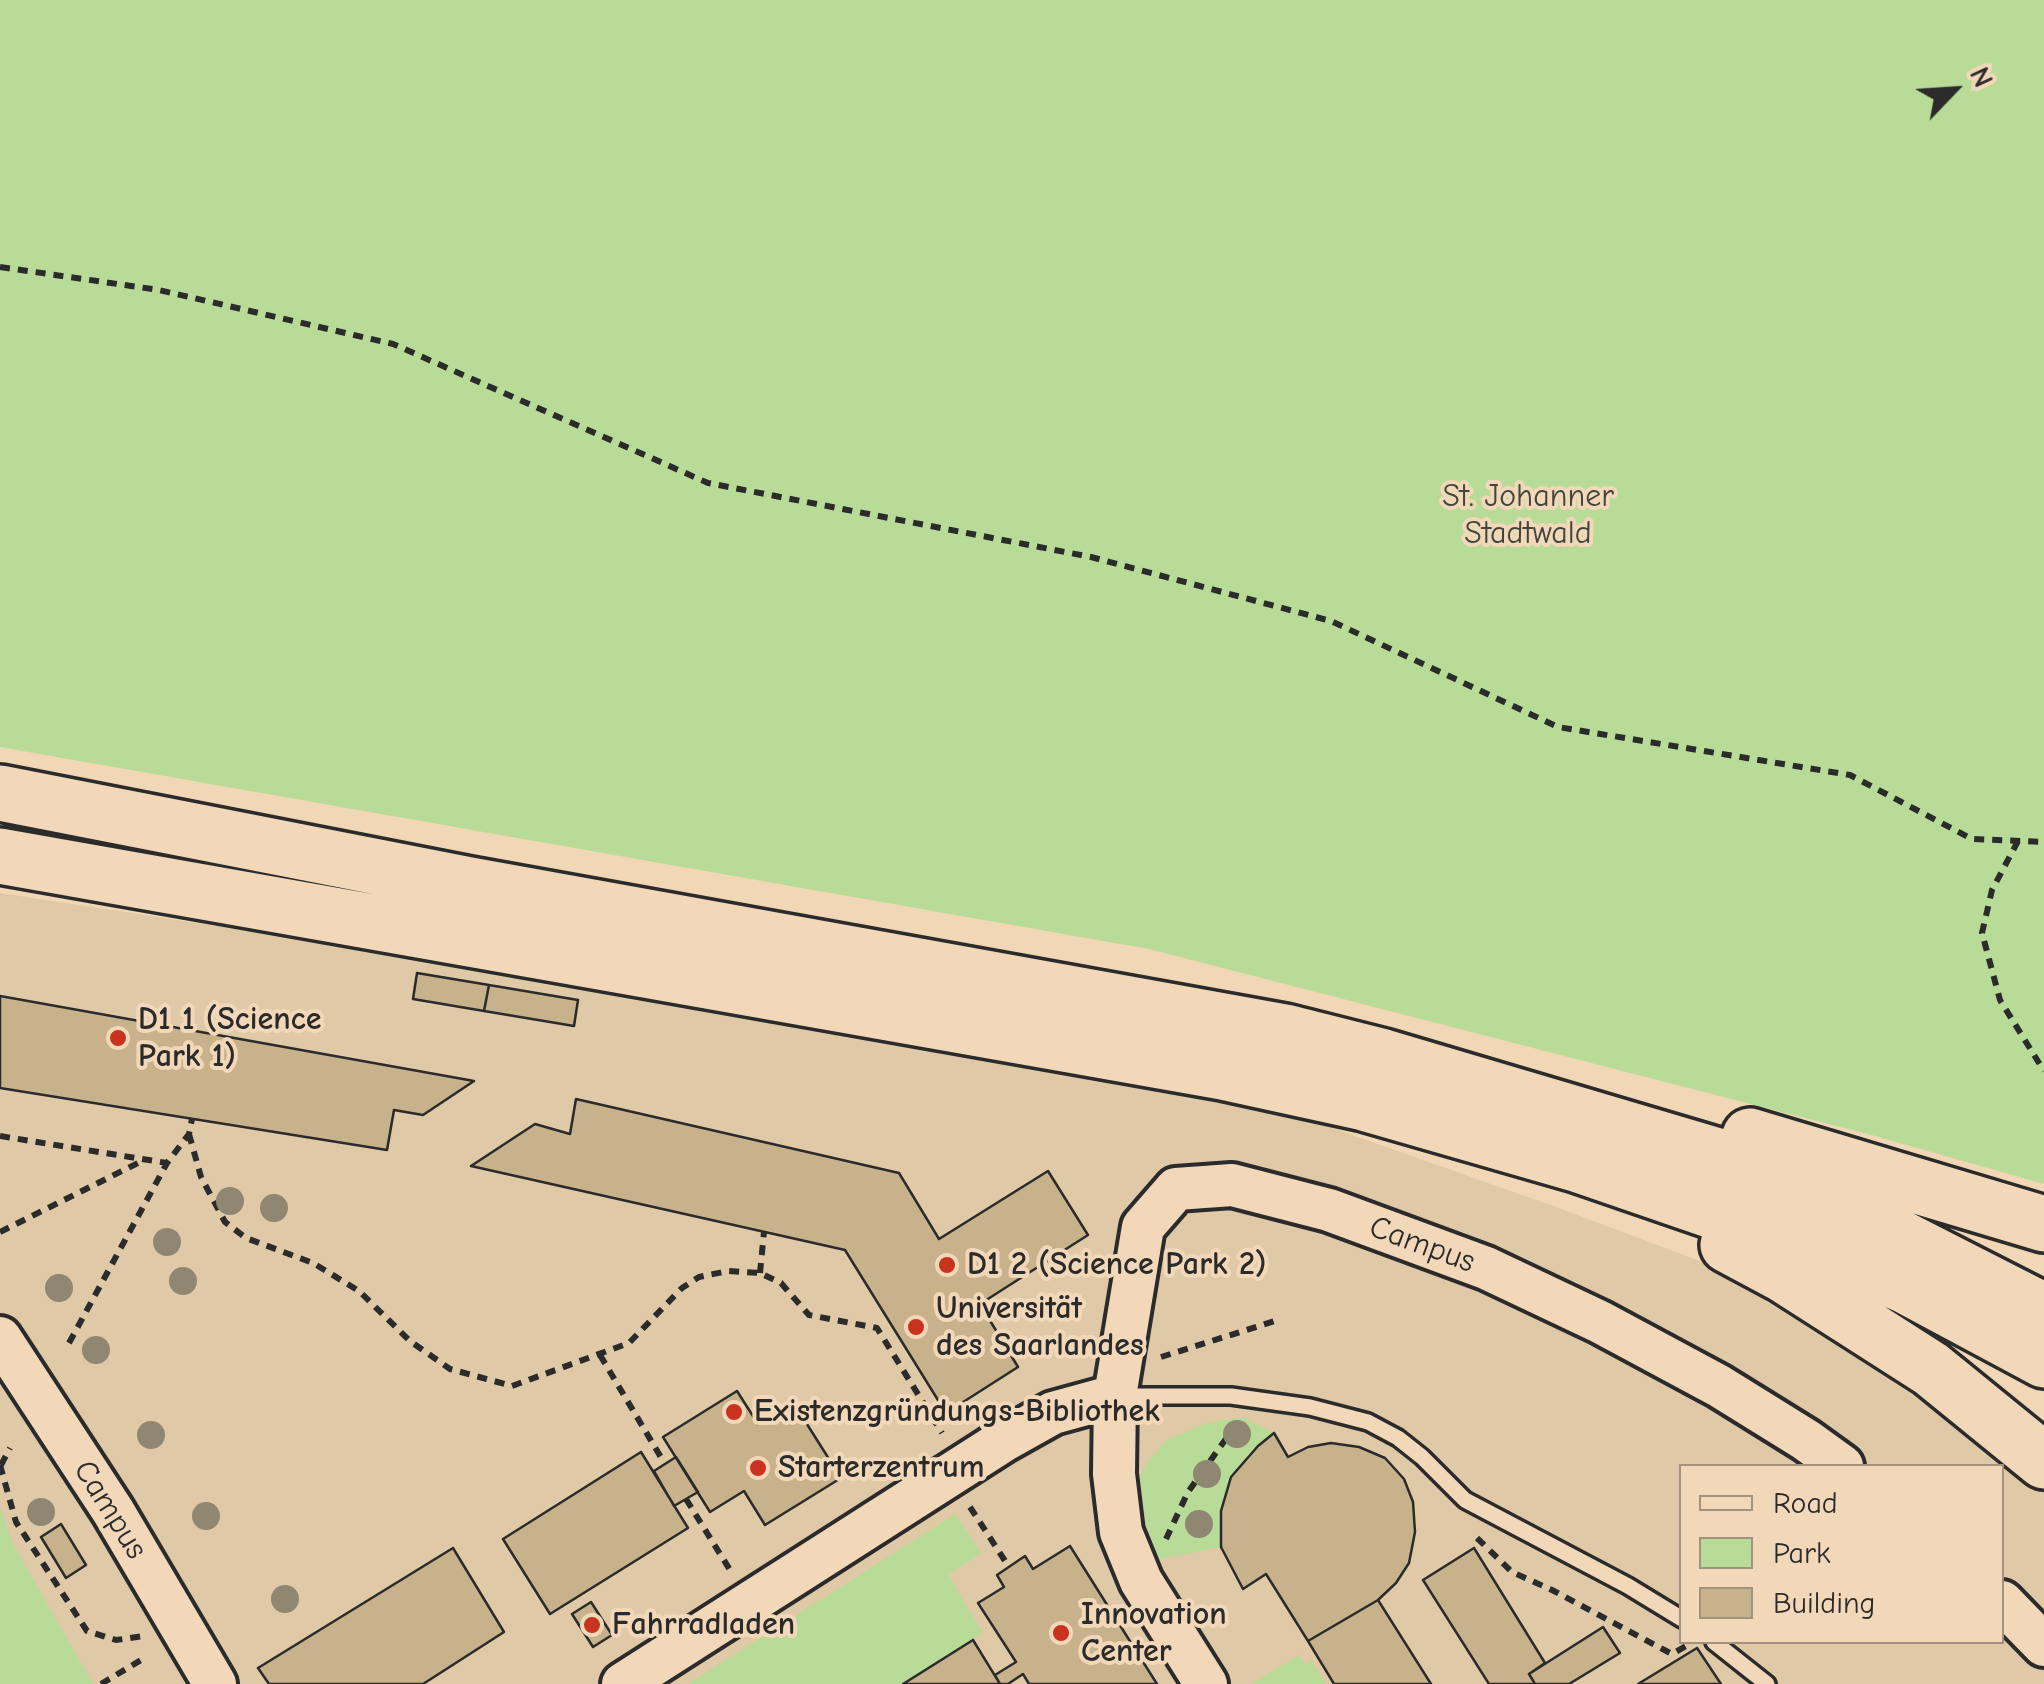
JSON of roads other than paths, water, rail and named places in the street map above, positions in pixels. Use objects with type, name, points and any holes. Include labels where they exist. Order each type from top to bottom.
[{"type":"highway","points":[[0,794],[508,892],[1285,1032],[1519,1095],[1735,1161],[2044,1310]]},
{"type":"highway","points":[[5,858],[1222,1072],[1364,1103],[1576,1164],[1800,1241],[1906,1286],[2044,1360]]},
{"type":"highway","points":[[1519,1095],[1666,1110],[2044,1224]]},
{"type":"highway","points":[[1576,1164],[1817,1296],[1931,1369],[2044,1462]]},
{"type":"street","name":"Campus","points":[[1206,1684],[1141,1581],[1121,1532],[1114,1474],[1117,1383],[1143,1227],[1176,1189],[1232,1185],[1329,1210],[1518,1284],[1600,1322],[1719,1386],[1839,1464]]},
{"type":"street","name":"Campus","points":[[0,1338],[113,1511],[215,1684]]},
{"type":"street","points":[[622,1684],[1003,1441],[1117,1383]]},
{"type":"street","points":[[2004,1604],[2044,1645]]},
{"type":"lane","points":[[1117,1383],[1310,1407],[1368,1422],[1398,1438],[1465,1500],[1679,1616]]},
{"type":"lane","points":[[1717,1644],[1767,1684]]},
{"type":"place","name":"D1 1 (Science Park 1)","points":[[118,1038]]},
{"type":"place","name":"D1 2 (Science Park 2)","points":[[947,1265]]},
{"type":"place","name":"Universität des Saarlandes","points":[[916,1327]]},
{"type":"place","name":"Existenzgründungs-Bibliothek","points":[[734,1412]]},
{"type":"place","name":"Starterzentrum","points":[[758,1468]]},
{"type":"place","name":"Fahrradladen","points":[[592,1625]]},
{"type":"place","name":"Innovation Center","points":[[1061,1633]]},
{"type":"park label","name":"St. Johanner Stadtwald","points":[[1528,516]]}]
